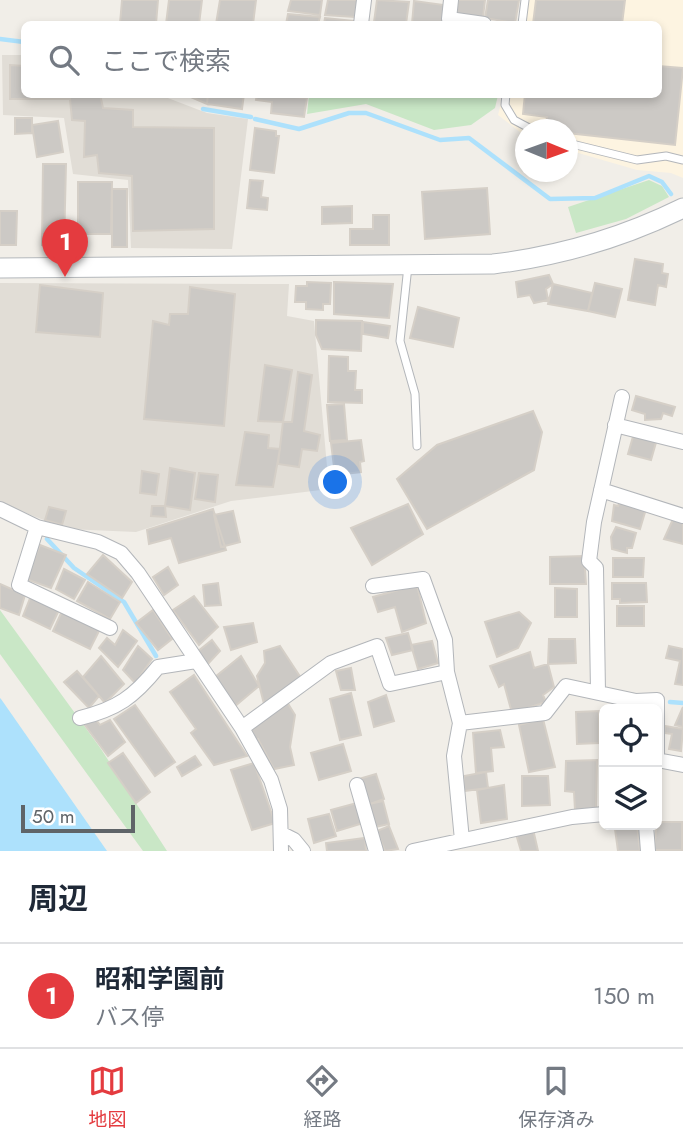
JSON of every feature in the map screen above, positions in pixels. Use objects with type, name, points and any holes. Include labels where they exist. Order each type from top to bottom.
[{"type":"street","points":[[361,21],[365,0]]},
{"type":"street","points":[[451,0],[449,19],[463,21]]},
{"type":"street","points":[[0,268],[493,264],[540,258],[641,228],[683,208]]},
{"type":"street","points":[[598,692],[596,568],[589,561],[621,397]]},
{"type":"street","points":[[615,425],[683,442]]},
{"type":"street","points":[[601,490],[683,516]]},
{"type":"street","points":[[0,509],[37,527],[98,542],[121,553],[138,573],[242,727],[271,780],[280,809],[281,851]]},
{"type":"street","points":[[37,527],[19,585],[110,628]]},
{"type":"street","points":[[373,586],[423,579],[446,640],[447,671],[460,723],[454,755],[468,843]]},
{"type":"street","points":[[242,727],[331,663],[377,646],[390,684],[447,671]]},
{"type":"street","points":[[80,718],[106,711],[138,692],[158,667],[196,661]]},
{"type":"street","points":[[460,723],[545,713],[566,686],[636,701],[657,700],[657,704]]},
{"type":"street","points":[[662,761],[683,765]]},
{"type":"street","points":[[357,785],[376,851]]},
{"type":"street","points":[[413,851],[468,843],[572,817],[599,814]]},
{"type":"street","points":[[646,830],[648,851]]},
{"type":"street","points":[[282,834],[294,840],[303,851]]},
{"type":"lane","points":[[522,21],[525,0]]},
{"type":"lane","points":[[506,98],[505,105],[515,121]]},
{"type":"lane","points":[[578,145],[637,160],[666,156],[683,160]]},
{"type":"lane","points":[[408,265],[400,341],[415,394],[417,446]]},
{"type":"shaded area","points":[[522,0],[683,0],[683,178],[671,173],[637,170],[578,153],[578,119],[515,119],[515,128],[498,115],[502,98],[662,98],[662,21],[518,21]]},
{"type":"shaded area","points":[[2,55],[21,55],[21,98],[168,98],[207,113],[248,119],[232,249],[131,248],[128,180],[73,174],[64,118],[3,115]]},
{"type":"shaded area","points":[[0,283],[289,284],[287,316],[314,321],[329,489],[231,501],[136,532],[67,529],[0,503]]},
{"type":"green space","points":[[309,98],[497,98],[495,108],[471,125],[434,130],[366,104],[307,114]]},
{"type":"green space","points":[[649,180],[662,186],[669,197],[626,219],[576,233],[568,207]]},
{"type":"green space","points":[[0,610],[101,749],[167,851],[143,851],[0,654]]},
{"type":"water","points":[[1,699],[107,851],[0,851]]},
{"type":"building","points":[[122,0],[158,0],[156,21],[120,21]]},
{"type":"building","points":[[169,0],[202,0],[199,21],[166,21]]},
{"type":"building","points":[[220,0],[256,0],[253,21],[216,21]]},
{"type":"building","points":[[291,0],[322,0],[320,15],[288,11]]},
{"type":"building","points":[[328,0],[358,0],[355,17],[325,15]]},
{"type":"building","points":[[377,0],[409,2],[406,21],[374,21]]},
{"type":"building","points":[[458,0],[485,0],[483,17],[456,15]]},
{"type":"building","points":[[488,0],[519,0],[515,21],[485,18]]},
{"type":"building","points":[[536,0],[625,0],[622,21],[533,21]]},
{"type":"building","points":[[414,1],[444,5],[442,21],[412,21]]},
{"type":"building","points":[[288,14],[320,17],[319,21],[287,21]]},
{"type":"building","points":[[325,18],[355,21],[324,21]]},
{"type":"building","points":[[10,65],[21,66],[21,98],[101,98],[103,108],[133,110],[133,127],[214,128],[214,229],[133,231],[132,176],[99,173],[97,155],[84,157],[85,121],[72,120],[70,99],[10,99]]},
{"type":"building","points":[[662,66],[683,68],[675,145],[578,134],[578,119],[523,114],[525,98],[662,98]]},
{"type":"building","points":[[193,98],[208,98],[207,104]]},
{"type":"building","points":[[208,98],[243,98],[242,109],[207,104]]},
{"type":"building","points":[[307,98],[304,117],[271,113],[272,102],[256,100]]},
{"type":"building","points":[[15,118],[32,118],[32,133],[15,134]]},
{"type":"building","points":[[58,121],[63,152],[37,157],[32,125]]},
{"type":"building","points":[[255,128],[276,131],[276,136],[279,136],[274,173],[250,170]]},
{"type":"building","points":[[43,164],[66,164],[64,246],[42,245]]},
{"type":"building","points":[[250,180],[263,181],[261,197],[268,198],[267,210],[247,208]]},
{"type":"building","points":[[78,182],[112,182],[111,234],[78,234]]},
{"type":"building","points":[[487,188],[490,234],[425,239],[422,192]]},
{"type":"building","points":[[112,189],[127,189],[127,247],[112,247]]},
{"type":"building","points":[[352,206],[352,223],[322,224],[322,207]]},
{"type":"building","points":[[0,211],[17,211],[16,245],[0,245]]},
{"type":"building","points":[[373,215],[389,215],[389,245],[350,245],[350,229],[373,229]]},
{"type":"building","points":[[635,259],[663,264],[662,273],[668,274],[666,287],[658,285],[655,305],[628,300]]},
{"type":"building","points":[[549,275],[553,284],[546,289],[548,300],[534,303],[530,295],[518,297],[516,282]]},
{"type":"building","points":[[307,282],[331,283],[330,304],[323,304],[323,310],[306,309],[306,302],[295,302],[296,286],[307,286]]},
{"type":"building","points":[[334,282],[393,284],[389,318],[334,314]]},
{"type":"building","points":[[595,283],[622,289],[615,317],[588,311]]},
{"type":"building","points":[[553,284],[592,293],[588,311],[548,304]]},
{"type":"building","points":[[40,285],[103,293],[100,337],[36,332]]},
{"type":"building","points":[[190,287],[235,294],[224,426],[144,419],[153,321],[169,325],[170,314],[188,314]]},
{"type":"building","points":[[418,307],[459,318],[453,347],[410,338]]},
{"type":"building","points":[[316,320],[362,321],[361,351],[322,349],[316,335]]},
{"type":"building","points":[[363,322],[390,326],[388,338],[363,334]]},
{"type":"building","points":[[329,356],[348,357],[348,371],[356,371],[355,390],[362,390],[362,403],[328,402]]},
{"type":"building","points":[[265,365],[292,370],[283,422],[258,421]]},
{"type":"building","points":[[298,372],[312,375],[304,431],[320,435],[317,451],[302,449],[299,467],[278,464],[283,422],[292,422]]},
{"type":"building","points":[[636,396],[675,407],[672,416],[663,413],[661,419],[645,420],[645,414],[632,410]]},
{"type":"building","points":[[344,404],[347,440],[330,441],[327,405]]},
{"type":"building","points":[[533,411],[542,432],[534,470],[427,529],[397,479],[437,445]]},
{"type":"building","points":[[245,432],[269,435],[268,448],[280,449],[273,487],[236,485]]},
{"type":"building","points":[[634,433],[657,439],[651,460],[628,454]]},
{"type":"building","points":[[361,440],[364,461],[360,462],[361,472],[335,475],[331,443]]},
{"type":"building","points":[[170,468],[195,473],[190,510],[165,506]]},
{"type":"building","points":[[142,471],[159,474],[156,495],[140,493]]},
{"type":"building","points":[[199,473],[218,475],[215,502],[195,499]]},
{"type":"building","points":[[620,502],[646,509],[640,529],[612,521],[614,505],[618,506]]},
{"type":"building","points":[[408,504],[423,534],[372,565],[351,528]]},
{"type":"building","points":[[152,506],[165,506],[166,517],[151,516]]},
{"type":"building","points":[[49,507],[66,511],[62,525],[45,520]]},
{"type":"building","points":[[213,509],[226,550],[179,563],[171,538],[149,544],[147,530]]},
{"type":"building","points":[[233,511],[240,542],[221,547],[214,515]]},
{"type":"building","points":[[674,517],[683,519],[683,544],[664,539]]},
{"type":"building","points":[[616,527],[636,533],[632,548],[627,548],[627,553],[612,549],[611,537]]},
{"type":"building","points":[[40,545],[66,555],[51,588],[26,579]]},
{"type":"building","points":[[103,555],[132,582],[122,598],[87,574]]},
{"type":"building","points":[[584,556],[586,584],[550,584],[550,557]]},
{"type":"building","points":[[613,558],[644,558],[643,577],[613,577]]},
{"type":"building","points":[[168,567],[178,585],[164,595],[153,577]]},
{"type":"building","points":[[64,569],[85,580],[74,599],[56,589]]},
{"type":"building","points":[[88,582],[120,602],[110,619],[77,601]]},
{"type":"building","points":[[218,583],[221,605],[205,606],[203,585]]},
{"type":"building","points":[[612,583],[646,583],[647,602],[620,603],[620,599],[612,599]]},
{"type":"building","points":[[0,584],[25,595],[19,615],[0,608]]},
{"type":"building","points":[[417,585],[426,623],[402,632],[395,607],[378,612],[373,597]]},
{"type":"building","points":[[555,588],[577,589],[577,617],[555,617]]},
{"type":"building","points":[[31,596],[59,610],[50,629],[23,616]]},
{"type":"building","points":[[194,596],[218,627],[199,645],[173,610]]},
{"type":"building","points":[[617,606],[644,606],[644,626],[617,626]]},
{"type":"building","points":[[153,610],[172,639],[158,650],[136,623]]},
{"type":"building","points":[[62,611],[100,629],[90,649],[53,631]]},
{"type":"building","points":[[519,612],[531,623],[518,648],[497,657],[485,622]]},
{"type":"building","points":[[253,623],[257,642],[231,650],[224,627]]},
{"type":"building","points":[[123,630],[137,641],[118,667],[99,648],[107,638],[115,645]]},
{"type":"building","points":[[408,633],[413,650],[392,655],[386,638]]},
{"type":"building","points":[[549,639],[575,639],[576,663],[548,664]]},
{"type":"building","points":[[212,640],[220,651],[207,665],[197,652]]},
{"type":"building","points":[[432,641],[438,663],[418,669],[411,645]]},
{"type":"building","points":[[138,646],[152,659],[135,683],[123,670]]},
{"type":"building","points":[[280,646],[301,678],[264,704],[257,676],[265,663],[264,651]]},
{"type":"building","points":[[669,646],[683,649],[683,685],[675,684],[680,661],[666,658]]},
{"type":"building","points":[[530,652],[534,668],[548,664],[554,687],[543,695],[546,702],[512,713],[504,684],[499,687],[490,666]]},
{"type":"building","points":[[101,656],[124,684],[105,703],[83,677]]},
{"type":"building","points":[[241,656],[259,686],[234,707],[215,677]]},
{"type":"building","points":[[351,668],[355,690],[341,690],[336,671]]},
{"type":"building","points":[[77,671],[99,696],[89,708],[64,682]]},
{"type":"building","points":[[194,675],[247,756],[214,765],[191,733],[196,729],[170,692]]},
{"type":"building","points":[[351,693],[361,735],[340,740],[330,699]]},
{"type":"building","points":[[386,695],[394,721],[374,727],[368,702]]},
{"type":"building","points":[[287,702],[295,715],[290,747],[294,765],[274,769],[258,739],[255,740],[251,728]]},
{"type":"building","points":[[135,705],[175,762],[155,776],[114,719]]},
{"type":"building","points":[[683,707],[683,727],[675,725]]},
{"type":"building","points":[[599,711],[599,743],[577,744],[576,712]]},
{"type":"building","points":[[94,717],[100,725],[110,720],[125,742],[108,756],[84,724]]},
{"type":"building","points":[[543,719],[555,767],[529,772],[519,725]]},
{"type":"building","points":[[665,726],[683,729],[681,751],[669,749],[672,734],[664,733]]},
{"type":"building","points":[[500,730],[504,747],[491,748],[493,771],[476,773],[473,733]]},
{"type":"building","points":[[343,744],[351,771],[319,780],[311,753]]},
{"type":"building","points":[[123,753],[150,792],[136,803],[108,763]]},
{"type":"building","points":[[195,756],[201,765],[182,776],[177,767]]},
{"type":"building","points":[[597,760],[596,810],[575,810],[574,792],[565,791],[566,761]]},
{"type":"building","points":[[254,763],[275,823],[252,830],[231,770]]},
{"type":"building","points":[[486,772],[488,788],[464,791],[464,776]]},
{"type":"building","points":[[376,774],[384,799],[367,805],[359,779]]},
{"type":"building","points":[[522,776],[548,776],[550,805],[522,806]]},
{"type":"building","points":[[504,785],[507,819],[481,823],[477,790]]},
{"type":"building","points":[[383,801],[389,824],[375,827],[369,804]]},
{"type":"building","points":[[357,803],[363,823],[337,831],[331,810]]},
{"type":"building","points":[[329,814],[336,836],[314,843],[308,819]]},
{"type":"building","points":[[662,822],[682,822],[682,850],[654,850],[656,830],[662,830]]},
{"type":"building","points":[[389,826],[398,849],[385,851],[377,831]]},
{"type":"building","points":[[533,829],[538,851],[521,851],[516,834]]},
{"type":"building","points":[[615,830],[638,830],[640,851],[618,851]]},
{"type":"building","points":[[365,838],[366,851],[327,851],[326,843]]},
{"type":"waterway","points":[[0,39],[21,42]]},
{"type":"waterway","points":[[203,109],[251,117]]},
{"type":"waterway","points":[[255,119],[299,129],[349,113],[366,113],[440,140],[469,138],[550,199],[595,198],[649,176],[662,182],[671,194]]},
{"type":"waterway","points":[[47,539],[74,568],[124,602],[156,656]]},
{"type":"waterway","points":[[670,702],[683,703]]},
{"type":"place","name":"昭和学園前","points":[[65,277]]}]
